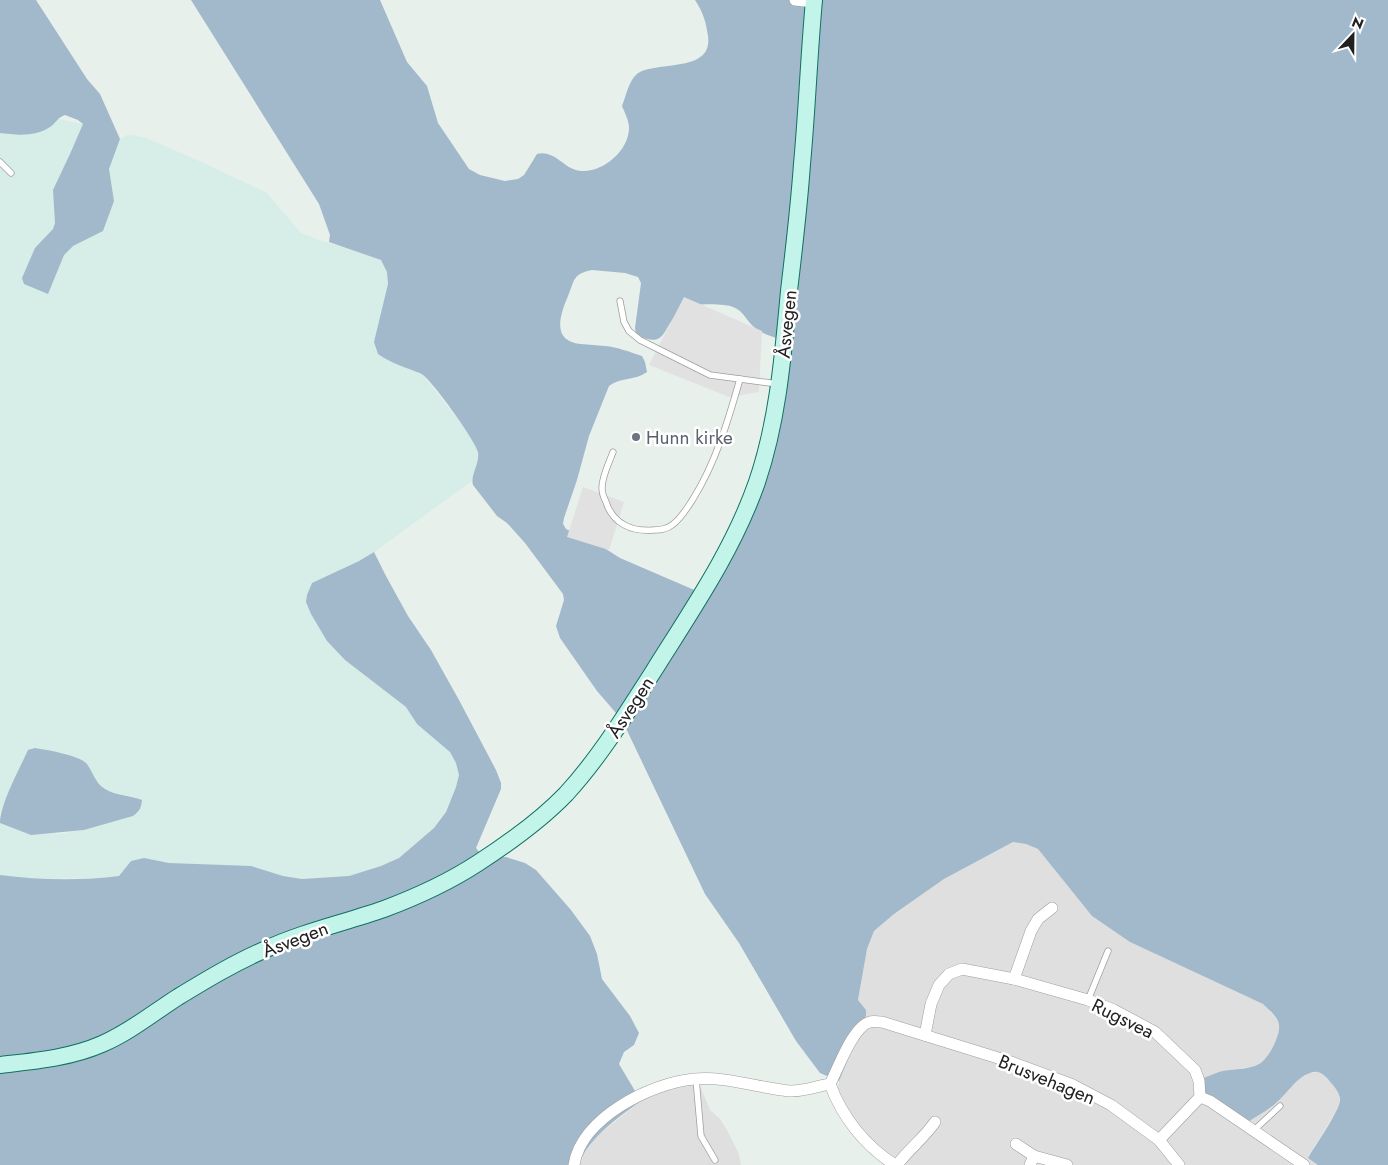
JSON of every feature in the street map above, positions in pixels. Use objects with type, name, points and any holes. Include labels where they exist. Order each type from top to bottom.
[{"type":"main road","name":"Åsvegen","points":[[0,1065],[48,1060],[84,1052],[128,1032],[176,998],[216,974],[265,949],[381,910],[436,887],[474,866],[520,834],[564,796],[594,761],[632,706],[726,555],[745,515],[758,480],[773,427],[780,384],[802,170],[814,1]]},
{"type":"street","points":[[795,0],[814,1]]},
{"type":"street","points":[[1014,979],[1031,931],[1038,919],[1052,908]]},
{"type":"street","name":"Rugsvea","points":[[925,1035],[930,1004],[939,985],[949,974],[962,969],[1014,979],[1088,1000],[1114,1010],[1156,1032],[1195,1070],[1199,1081],[1200,1097]]},
{"type":"street","name":"Brusvehagen","points":[[830,1084],[851,1042],[861,1027],[869,1022],[882,1022],[1011,1062],[1073,1085],[1111,1105],[1159,1140],[1179,1165]]},
{"type":"street","points":[[574,1165],[581,1142],[608,1115],[653,1089],[696,1078],[791,1091],[830,1084],[838,1105],[853,1127],[871,1147],[896,1165],[927,1134],[935,1122]]},
{"type":"street","points":[[1159,1140],[1200,1097],[1210,1101],[1304,1165]]},
{"type":"street","points":[[1016,1144],[1032,1160],[1067,1165]]},
{"type":"lane","points":[[0,162],[11,173]]},
{"type":"lane","points":[[620,301],[624,322],[629,331],[640,340],[710,375],[780,384]]},
{"type":"lane","points":[[613,452],[602,482],[602,490],[612,516],[635,530],[659,530],[673,525],[684,513],[704,482],[726,427],[740,379]]},
{"type":"lane","points":[[1088,1000],[1108,951]]},
{"type":"lane","points":[[696,1078],[701,1136],[715,1160]]},
{"type":"lane","points":[[1253,1131],[1280,1106]]},
{"type":"shaded area","points":[[0,0],[36,0],[87,79],[100,94],[120,139],[109,169],[114,201],[103,231],[73,246],[64,255],[48,294],[24,284],[22,278],[35,248],[53,229],[55,223],[53,190],[83,124],[65,115],[50,127],[32,134],[0,133]]},
{"type":"shaded area","points":[[191,0],[380,0],[407,62],[427,86],[438,123],[469,169],[480,175],[505,181],[518,179],[524,175],[537,154],[543,153],[555,157],[570,168],[582,171],[599,168],[614,158],[620,152],[628,136],[627,117],[622,106],[634,77],[646,70],[693,61],[702,56],[707,48],[708,36],[705,22],[695,0],[1388,0],[1388,1165],[1318,1165],[1308,1158],[1331,1121],[1340,1101],[1336,1089],[1319,1072],[1313,1072],[1300,1078],[1272,1106],[1245,1124],[1198,1097],[1201,1079],[1219,1072],[1255,1066],[1268,1056],[1278,1034],[1279,1024],[1275,1016],[1263,1004],[1130,942],[1092,916],[1038,849],[1026,844],[1013,842],[944,879],[894,914],[874,931],[867,949],[858,1000],[866,1010],[866,1016],[839,1081],[820,1073],[796,1041],[739,943],[705,894],[622,720],[597,691],[560,638],[556,626],[564,600],[563,594],[525,543],[507,523],[497,516],[473,485],[472,481],[478,461],[478,452],[470,436],[444,399],[423,375],[393,363],[378,354],[374,342],[388,284],[387,272],[381,260],[329,242],[330,235],[319,204]],"holes":[[[592,270],[625,273],[638,277],[641,283],[635,328],[636,334],[646,339],[653,340],[663,335],[674,318],[683,309],[713,304],[730,306],[739,310],[756,329],[779,339],[758,491],[727,564],[711,593],[692,589],[620,558],[598,544],[566,529],[563,524],[589,436],[609,386],[618,381],[638,377],[647,372],[642,356],[614,347],[581,344],[565,338],[560,326],[562,311],[574,281],[581,273]]]},
{"type":"shaded area","points":[[0,107],[112,130],[73,246],[103,231],[114,201],[109,169],[120,139],[127,135],[133,135],[146,138],[195,159],[267,193],[301,233],[381,260],[387,272],[388,284],[384,304],[388,361],[423,375],[468,432],[479,456],[477,469],[472,481],[374,552],[341,569],[327,641],[345,660],[406,707],[417,724],[450,752],[456,763],[459,775],[446,812],[434,828],[399,858],[349,876],[302,879],[169,863],[144,858],[131,861],[119,876],[106,878],[27,879],[0,875],[0,822],[58,834],[84,830],[133,816],[139,812],[142,801],[135,797],[116,794],[104,789],[95,779],[85,762],[67,755],[35,748],[17,774],[0,813]]},
{"type":"shaded area","points":[[684,297],[762,331],[759,392],[729,397],[649,365]]},
{"type":"shaded area","points":[[583,487],[624,502],[609,550],[567,537]]},
{"type":"shaded area","points":[[374,552],[408,616],[431,650],[459,700],[501,783],[501,789],[476,848],[480,853],[492,857],[506,857],[525,863],[536,870],[571,910],[590,936],[597,954],[602,979],[630,1016],[639,1033],[634,1045],[624,1052],[619,1064],[641,1101],[597,1137],[578,1165],[0,1165],[0,875],[59,879],[90,879],[119,876],[131,861],[144,858],[169,863],[251,866],[283,876],[302,879],[349,876],[399,858],[434,828],[446,812],[459,775],[456,763],[450,752],[417,724],[406,707],[345,660],[327,641],[306,602],[312,583]]},
{"type":"shaded area","points":[[35,748],[62,753],[83,761],[87,764],[99,784],[105,789],[142,800],[140,809],[133,816],[84,830],[31,835],[0,823],[3,806],[28,750]]},
{"type":"shaded area","points":[[1013,842],[1026,844],[1038,849],[1092,916],[1130,942],[1263,1004],[1280,1025],[1280,1032],[1275,1044],[1264,1061],[1252,1067],[1220,1072],[1276,1103],[1298,1079],[1310,1073],[1317,1072],[1323,1074],[1332,1083],[1339,1095],[1340,1101],[1335,1113],[1308,1157],[1318,1165],[889,1165],[892,1157],[855,1129],[836,1096],[839,1081],[866,1016],[866,1010],[858,1000],[867,949],[874,931],[894,914],[944,879]]},
{"type":"shaded area","points":[[694,1083],[700,1086],[710,1110],[720,1119],[727,1130],[739,1154],[741,1165],[578,1165],[597,1136],[641,1101],[674,1085]]},
{"type":"place","name":"Hunn kirke","points":[[636,437]]}]
